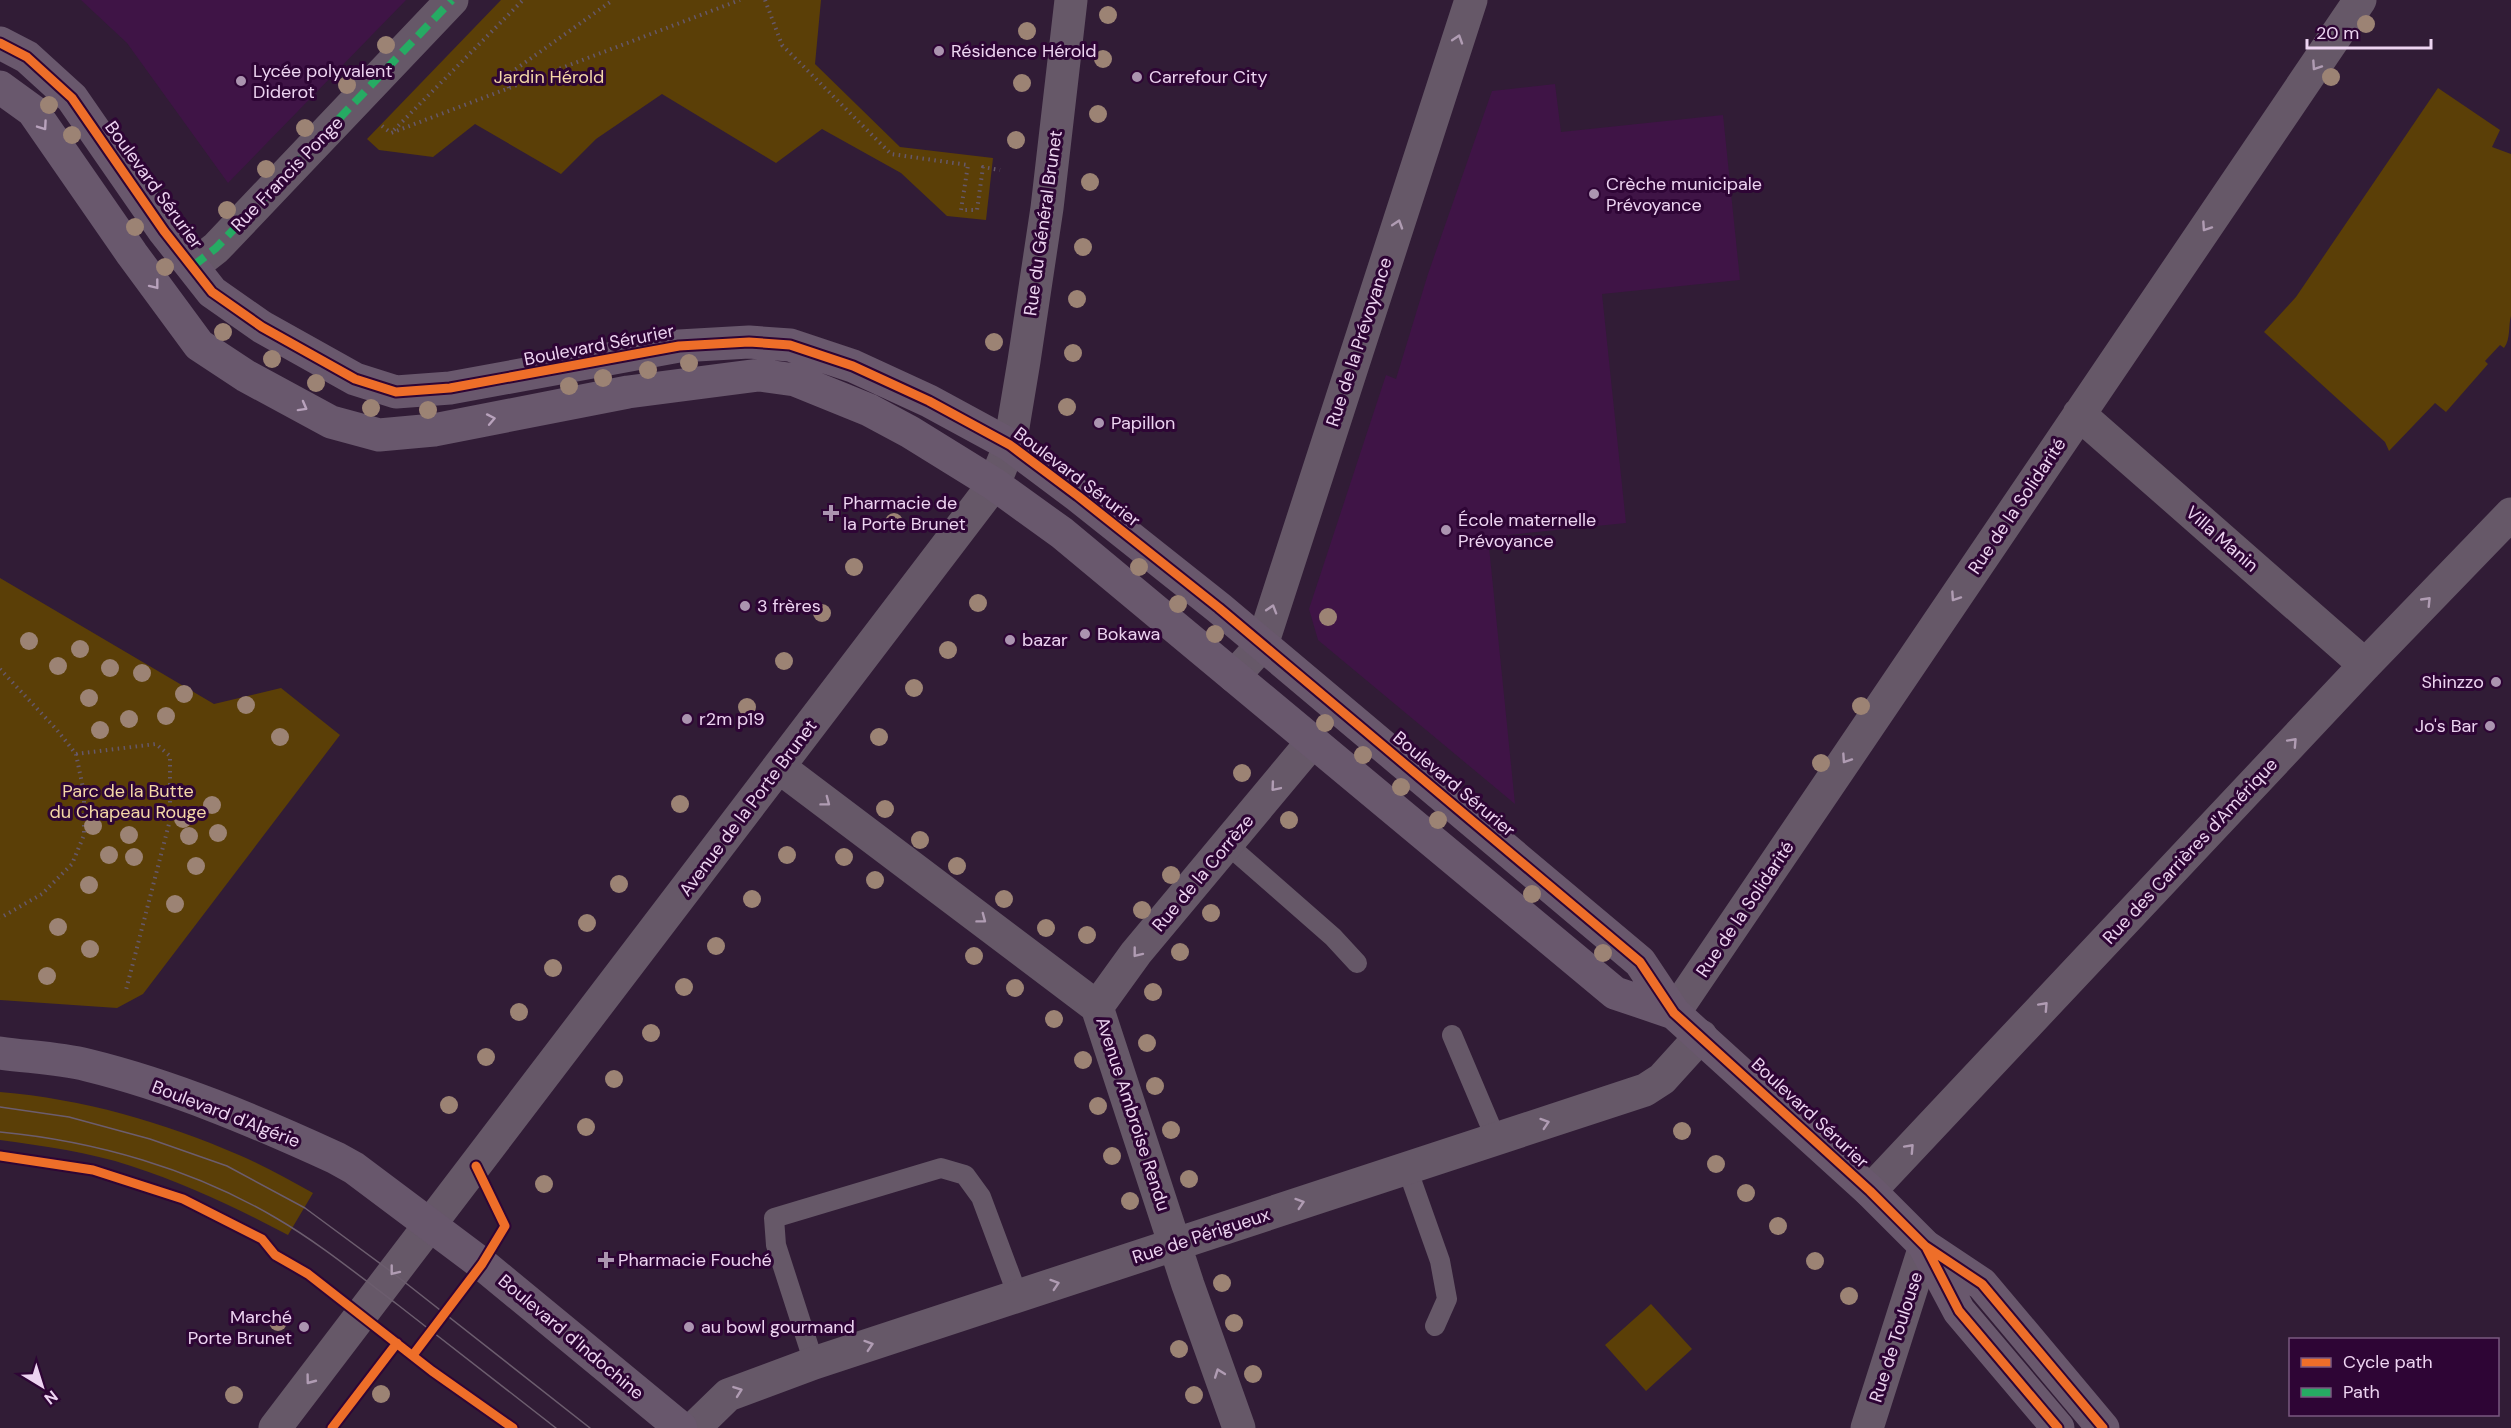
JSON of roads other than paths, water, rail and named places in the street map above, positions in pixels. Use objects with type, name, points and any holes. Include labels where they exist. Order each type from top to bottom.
[{"type":"main road","name":"Boulevard d'Algérie","points":[[0,1053],[85,1065],[213,1105],[336,1158],[354,1168],[430,1225]]},
{"type":"main road","name":"Boulevard d'Indochine","points":[[430,1225],[482,1264],[681,1428]]},
{"type":"street","name":"Rue Francis Ponge","points":[[193,266],[216,248],[452,0]]},
{"type":"street","name":"Rue du Général Brunet","points":[[1010,445],[1047,208],[1071,0]]},
{"type":"street","name":"Rue de la Prévoyance","points":[[1234,676],[1262,645],[1471,0]]},
{"type":"street","name":"Rue de la Solidarité","points":[[1674,1012],[2360,0]]},
{"type":"street","name":"Boulevard Sérurier","points":[[0,43],[27,57],[72,98],[164,231],[212,292],[238,313],[355,379],[396,392],[482,383],[679,346],[749,342],[790,345],[853,366],[929,401],[1010,445],[1078,496],[1262,645],[1640,962],[1674,1012],[1870,1191],[1925,1246],[1982,1284],[2103,1428]]},
{"type":"street","name":"Boulevard Sérurier","points":[[0,87],[33,111],[132,254],[199,345],[246,376],[331,422],[379,435],[434,430],[628,392],[759,375],[795,380],[869,410],[910,432],[994,484],[1062,533],[1615,993],[1674,1012]]},
{"type":"street","name":"Villa Manin","points":[[2079,414],[2365,665]]},
{"type":"street","name":"Avenue de la Porte Brunet","points":[[274,1428],[994,484],[1010,445]]},
{"type":"street","name":"Rue des Carrières d'Amérique","points":[[1870,1191],[2365,665],[2511,514]]},
{"type":"street","name":"Rue de la Corrèze","points":[[1097,1007],[1136,953],[1312,742]]},
{"type":"street","name":"Avenue Ambroise Rendu","points":[[779,767],[1097,1007],[1188,1285],[1239,1428]]},
{"type":"street","name":"Rue de Périgueux","points":[[694,1428],[728,1395],[814,1364],[1645,1090],[1662,1078],[1701,1036]]},
{"type":"street","name":"Boulevard Sérurier","points":[[1925,1246],[1959,1311],[2058,1428]]},
{"type":"street","name":"Rue de Toulouse","points":[[1867,1428],[1925,1246]]},
{"type":"lane","points":[[1228,844],[1334,937],[1357,963]]},
{"type":"lane","points":[[1452,1035],[1496,1138]]},
{"type":"lane","points":[[814,1364],[776,1245],[774,1218],[941,1168],[965,1175],[981,1197],[1018,1296]]},
{"type":"lane","points":[[1407,1168],[1440,1261],[1447,1299],[1435,1326]]},
{"type":"tram line","points":[[0,1107],[69,1117],[150,1139],[227,1166],[305,1208],[393,1273],[590,1428]]},
{"type":"tram line","points":[[0,1132],[72,1142],[142,1160],[211,1185],[276,1218],[338,1260],[556,1428]]},
{"type":"place","name":"Résidence Hérold","points":[[939,51]]},
{"type":"place","name":"Carrefour City","points":[[1137,77]]},
{"type":"place","name":"Lycée polyvalent Diderot","points":[[241,81]]},
{"type":"place","name":"Crèche municipale Prévoyance","points":[[1594,194]]},
{"type":"place","name":"Papillon","points":[[1099,423]]},
{"type":"place","name":"Pharmacie de la Porte Brunet","points":[[831,513]]},
{"type":"place","name":"École maternelle Prévoyance","points":[[1446,530]]},
{"type":"place","name":"3 frères","points":[[745,606]]},
{"type":"place","name":"Bokawa","points":[[1085,634]]},
{"type":"place","name":"bazar","points":[[1010,640]]},
{"type":"place","name":"Shinzzo","points":[[2496,682]]},
{"type":"place","name":"r2m p19","points":[[687,719]]},
{"type":"place","name":"Jo's Bar","points":[[2490,726]]},
{"type":"place","name":"Pharmacie Fouché","points":[[606,1260]]},
{"type":"place","name":"Marché Porte Brunet","points":[[304,1327]]},
{"type":"place","name":"au bowl gourmand","points":[[689,1327]]},
{"type":"park label","name":"Jardin Hérold","points":[[549,77]]},
{"type":"park label","name":"Parc de la Butte du Chapeau Rouge","points":[[128,801]]}]
